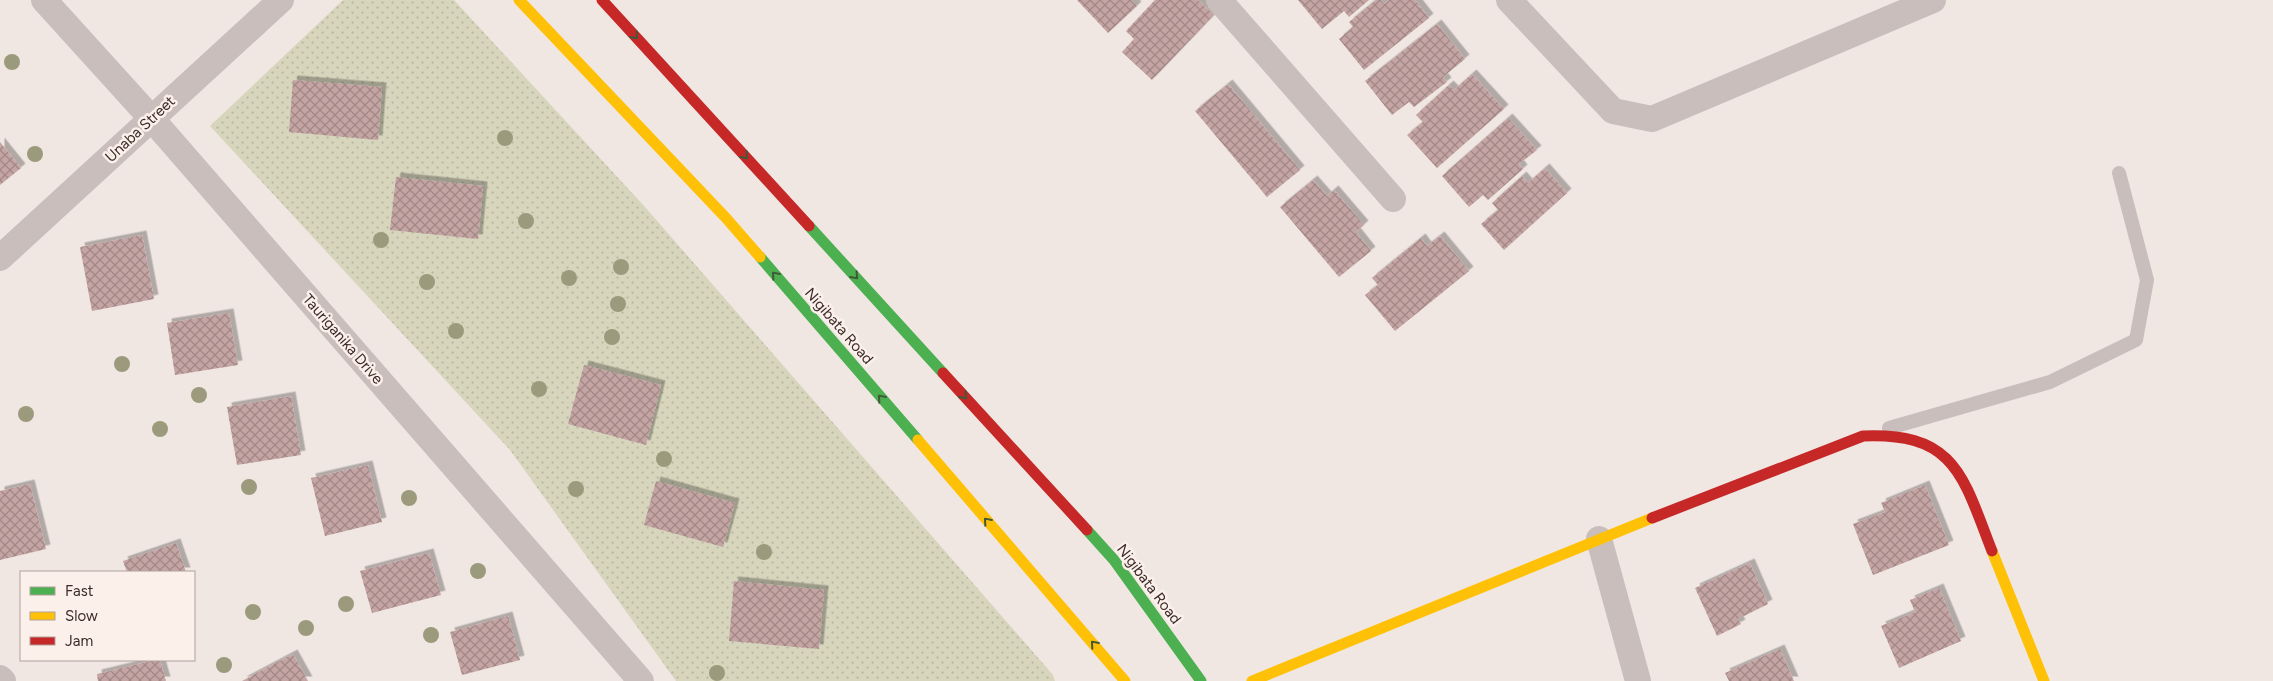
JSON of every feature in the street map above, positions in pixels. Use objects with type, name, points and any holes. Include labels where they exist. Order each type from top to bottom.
[{"type":"street","name":"Tauriganika Drive","points":[[44,0],[151,118],[640,681]]},
{"type":"street","name":"Unaba Street","points":[[0,258],[281,0]]},
{"type":"street","name":"Nigibata Road","points":[[519,0],[726,218],[1126,681]]},
{"type":"street","name":"Nigibata Road","points":[[602,0],[1114,560],[1201,681]]},
{"type":"street","points":[[1218,0],[1393,200]]},
{"type":"street","points":[[1509,0],[1613,111],[1652,119],[1933,0]]},
{"type":"street","points":[[1252,681],[1599,539],[1863,436],[1893,434],[1922,442],[1948,459],[1966,484],[2044,681]]},
{"type":"street","points":[[1599,539],[1638,681]]},
{"type":"street","points":[[0,678],[3,681]]},
{"type":"lane","points":[[1863,436],[2050,382],[2136,340],[2147,280],[2119,173]]},
{"type":"shaded area","points":[[343,0],[454,0],[645,207],[1053,675],[1055,681],[676,681],[510,450],[210,126]]},
{"type":"building","points":[[1077,0],[1131,0],[1137,6],[1108,33]]},
{"type":"building","points":[[1155,0],[1198,0],[1214,15],[1152,80],[1122,52],[1134,39],[1126,31]]},
{"type":"building","points":[[1298,0],[1369,0],[1349,17],[1344,11],[1322,29]]},
{"type":"building","points":[[1376,0],[1381,0],[1384,4],[1389,0],[1415,0],[1429,18],[1364,70],[1339,39],[1353,27],[1349,22]]},
{"type":"building","points":[[1437,24],[1465,59],[1443,77],[1447,82],[1414,107],[1409,102],[1392,115],[1365,81]]},
{"type":"building","points":[[1472,74],[1504,109],[1437,168],[1407,135],[1423,122],[1416,115],[1449,85],[1454,90]]},
{"type":"building","points":[[293,80],[382,87],[378,140],[289,132]]},
{"type":"building","points":[[1228,84],[1300,170],[1267,197],[1195,111]]},
{"type":"building","points":[[1508,118],[1537,150],[1519,164],[1523,169],[1488,200],[1483,195],[1469,207],[1442,176]]},
{"type":"building","points":[[0,142],[21,168],[0,185]]},
{"type":"building","points":[[1545,168],[1567,193],[1504,250],[1481,224],[1498,210],[1492,203],[1522,176],[1528,183]]},
{"type":"building","points":[[396,177],[483,186],[478,239],[390,230]]},
{"type":"building","points":[[1313,180],[1327,196],[1334,190],[1364,225],[1356,232],[1371,251],[1339,277],[1280,207]]},
{"type":"building","points":[[142,235],[154,299],[92,311],[80,247]]},
{"type":"building","points":[[1440,236],[1469,271],[1395,331],[1365,295],[1378,285],[1372,278],[1421,238],[1427,246]]},
{"type":"building","points":[[229,313],[238,365],[175,375],[167,323]]},
{"type":"building","points":[[584,365],[661,385],[646,445],[568,424]]},
{"type":"building","points":[[291,396],[301,455],[237,465],[227,407]]},
{"type":"building","points":[[368,465],[382,522],[325,536],[311,478]]},
{"type":"building","points":[[656,481],[735,503],[723,547],[644,525]]},
{"type":"building","points":[[30,484],[46,549],[0,560],[0,491]]},
{"type":"building","points":[[1925,485],[1949,545],[1873,575],[1853,524],[1885,512],[1881,503]]},
{"type":"building","points":[[176,543],[186,571],[127,571],[123,561]]},
{"type":"building","points":[[429,553],[441,595],[372,613],[360,571]]},
{"type":"building","points":[[1750,563],[1768,604],[1738,619],[1741,624],[1717,636],[1695,588]]},
{"type":"building","points":[[734,581],[824,590],[819,649],[729,641]]},
{"type":"building","points":[[1939,588],[1961,641],[1899,668],[1881,626],[1915,612],[1910,600]]},
{"type":"building","points":[[508,616],[520,660],[462,675],[450,632]]},
{"type":"building","points":[[1780,649],[1794,681],[1729,681],[1725,673]]},
{"type":"building","points":[[293,654],[308,681],[242,681]]},
{"type":"building","points":[[151,661],[160,661],[166,681],[98,681],[97,674]]},
{"type":"traffic: fast","points":[[809,226],[943,373]]},
{"type":"traffic: fast","points":[[760,257],[918,440]]},
{"type":"traffic: fast","points":[[1087,530],[1114,560],[1201,681]]},
{"type":"traffic: slow","points":[[519,0],[726,218],[760,257]]},
{"type":"traffic: slow","points":[[918,440],[1125,681]]},
{"type":"traffic: slow","points":[[1252,681],[1652,518]]},
{"type":"traffic: slow","points":[[1992,551],[2044,681]]},
{"type":"traffic: jam","points":[[602,0],[809,226]]},
{"type":"traffic: jam","points":[[943,373],[1087,530]]},
{"type":"traffic: jam","points":[[1652,518],[1863,436],[1894,437],[1918,442],[1937,451],[1952,464],[1973,501],[1992,551]]}]
